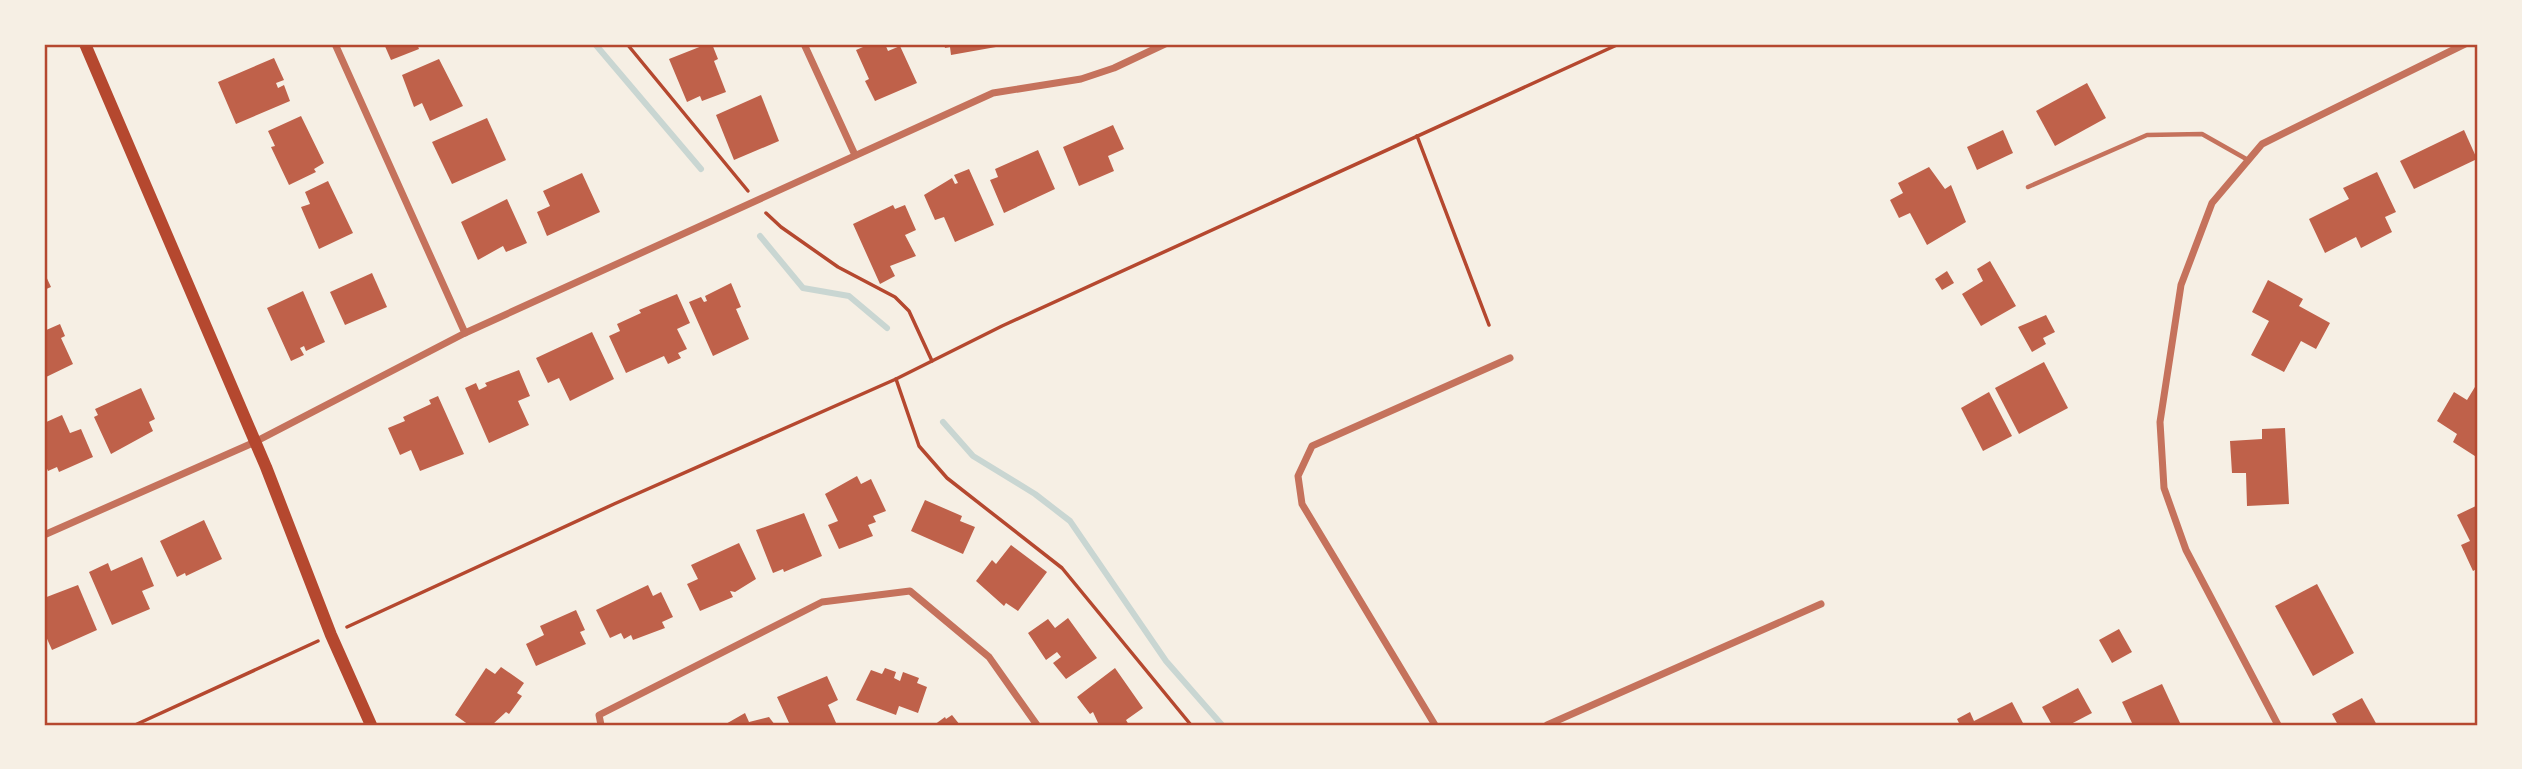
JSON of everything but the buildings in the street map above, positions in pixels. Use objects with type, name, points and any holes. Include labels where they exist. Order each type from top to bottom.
[{"type":"main road","points":[[85,44],[255,442],[331,635],[372,725]]},
{"type":"street","points":[[335,44],[464,333]]},
{"type":"street","points":[[804,44],[855,155]]},
{"type":"street","points":[[44,535],[255,442],[464,333],[993,93],[1081,79],[1114,68],[1165,44]]},
{"type":"street","points":[[2278,725],[2186,550],[2165,488],[2160,422],[2181,285],[2212,203],[2262,144],[2465,44]]},
{"type":"street","points":[[1435,725],[1302,504],[1298,476],[1312,446],[1510,358]]},
{"type":"street","points":[[601,725],[599,715],[822,602],[910,591],[989,657],[1037,725]]},
{"type":"street","points":[[1547,725],[1821,604]]},
{"type":"lane","points":[[2028,187],[2087,164],[2147,135],[2202,134],[2248,160]]},
{"type":"path","points":[[627,44],[738,180]]},
{"type":"path","points":[[372,615],[896,379],[1002,326],[1619,44]]},
{"type":"path","points":[[1417,136],[1489,325]]},
{"type":"path","points":[[768,215],[838,267],[895,297],[909,310],[932,361]]},
{"type":"path","points":[[896,379],[919,446],[947,478],[1062,568],[1191,725]]},
{"type":"path","points":[[135,725],[308,646]]},
{"type":"waterway","points":[[595,44],[701,169]]},
{"type":"waterway","points":[[760,236],[803,288],[849,296],[887,328]]},
{"type":"waterway","points":[[943,422],[973,456],[1035,494],[1070,521],[1166,661],[1222,725]]}]
